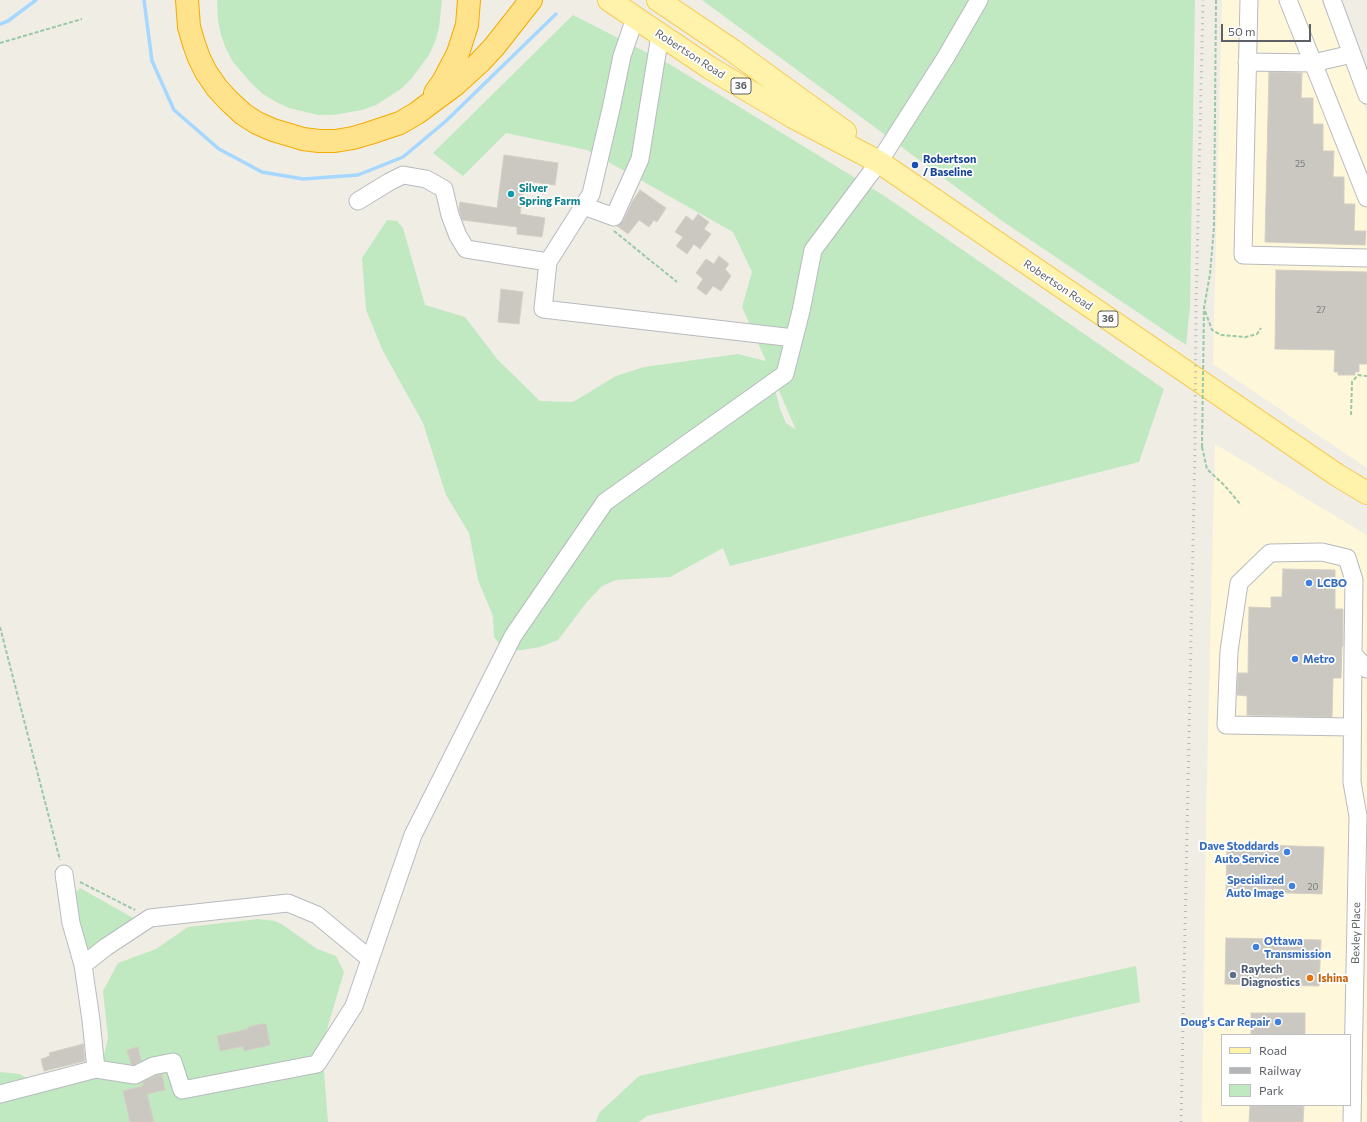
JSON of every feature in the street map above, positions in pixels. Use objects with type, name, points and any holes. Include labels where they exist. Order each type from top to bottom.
[{"type":"highway","points":[[187,0],[189,27],[194,44],[206,72],[217,88],[228,100],[257,123],[298,138],[319,141],[335,141],[353,138],[400,123],[416,113],[451,88],[480,62],[498,42],[530,0]]},
{"type":"highway","points":[[416,113],[435,93],[455,60],[467,25],[469,0]]},
{"type":"main road","name":"Robertson Road","points":[[609,0],[710,68],[786,113],[878,162],[1337,475],[1367,493]]},
{"type":"main road","name":"Robertson Road","points":[[658,0],[732,50],[849,135],[878,162]]},
{"type":"main road","points":[[675,0],[732,50]]},
{"type":"main road","name":"Robertson Road","points":[[1337,475],[1367,505]]},
{"type":"street","points":[[0,1094],[96,1069],[136,1076],[153,1066],[173,1062],[182,1090],[317,1064],[354,1006],[413,835],[513,636],[605,502],[785,374],[801,311],[813,250],[878,162],[946,57],[979,0]]},
{"type":"street","points":[[1249,0],[1243,255],[1367,258]]},
{"type":"street","points":[[1288,0],[1367,198]]},
{"type":"street","points":[[1332,0],[1367,95]]},
{"type":"street","points":[[635,18],[622,56],[591,194],[548,262],[543,309],[794,338]]},
{"type":"street","points":[[584,206],[614,217],[640,158],[660,35]]},
{"type":"street","points":[[1247,62],[1313,63],[1352,54]]},
{"type":"street","points":[[358,201],[403,175],[426,179],[444,189],[450,215],[458,236],[466,249],[548,262]]},
{"type":"street","name":"Bexley Place","points":[[1352,727],[1226,725],[1229,651],[1239,583],[1270,553],[1322,552],[1347,558],[1354,580],[1352,782],[1358,816],[1352,1122]]},
{"type":"street","points":[[1353,654],[1367,669]]},
{"type":"street","points":[[64,874],[71,923],[83,965],[96,1069]]},
{"type":"street","points":[[83,965],[106,947],[150,918],[288,903],[317,915],[370,959]]},
{"type":"path","points":[[1216,0],[1214,226],[1210,274],[1204,308],[1202,447],[1207,469],[1225,486],[1241,505]]},
{"type":"path","points":[[0,43],[82,19]]},
{"type":"path","points":[[613,230],[677,282]]},
{"type":"path","points":[[1204,308],[1212,330],[1221,335],[1246,337],[1257,334],[1261,328]]},
{"type":"path","points":[[1351,415],[1352,382],[1358,375],[1367,376]]},
{"type":"path","points":[[0,627],[64,874],[150,918]]},
{"type":"shaded area","points":[[1222,0],[1321,0],[1367,113],[1367,468],[1213,364]]},
{"type":"shaded area","points":[[1215,444],[1367,535],[1367,1122],[1202,1122],[1206,823]]},
{"type":"green space","points":[[217,0],[442,0],[439,28],[435,42],[429,55],[411,79],[401,89],[376,105],[362,110],[333,115],[318,115],[289,108],[276,102],[263,94],[252,84],[233,62],[226,49],[218,20]]},
{"type":"green space","points":[[702,0],[1195,0],[1190,307],[1186,345],[998,218]]},
{"type":"green space","points":[[573,15],[671,65],[883,195],[1164,389],[1139,462],[730,566],[723,548],[670,577],[616,580],[602,586],[586,603],[558,640],[540,647],[514,651],[502,647],[494,637],[493,616],[478,580],[469,533],[446,495],[423,423],[383,351],[366,310],[362,258],[387,220],[397,221],[403,228],[425,305],[465,317],[498,360],[540,401],[573,402],[616,376],[644,367],[738,354],[766,361],[742,307],[752,272],[733,232],[587,150],[506,133],[463,176],[433,153]],"holes":[[[773,377],[796,430],[786,423],[780,409]]]},
{"type":"green space","points":[[80,888],[135,919],[85,955],[73,900],[76,892]]},
{"type":"green space","points":[[258,919],[275,921],[317,949],[336,956],[344,972],[322,1046],[328,1122],[0,1122],[0,1072],[19,1074],[47,1087],[69,1086],[103,1059],[108,1038],[103,991],[118,963],[156,949],[188,927]]},
{"type":"green space","points":[[1136,966],[1140,1002],[647,1116],[639,1122],[596,1122],[599,1113],[639,1076]]},
{"type":"building","points":[[1269,72],[1302,73],[1301,98],[1313,98],[1313,124],[1323,124],[1323,151],[1334,151],[1333,177],[1344,177],[1344,204],[1355,204],[1354,231],[1366,231],[1365,245],[1265,242]]},
{"type":"building","name":"Silver Spring Farm","points":[[504,155],[558,163],[555,185],[525,181],[520,214],[545,218],[542,237],[517,234],[517,227],[462,220],[459,209],[460,202],[497,208]]},
{"type":"building","points":[[640,190],[666,208],[657,222],[654,220],[649,227],[639,220],[628,234],[617,226],[623,221],[632,202]]},
{"type":"building","points":[[698,214],[709,222],[704,229],[711,234],[700,249],[694,244],[687,254],[676,246],[683,237],[675,232],[686,216],[693,221]]},
{"type":"building","points":[[719,256],[729,264],[725,269],[731,276],[721,291],[713,286],[706,295],[697,288],[703,279],[696,273],[706,259],[714,264]]},
{"type":"building","points":[[1276,270],[1367,272],[1367,364],[1359,364],[1359,372],[1355,372],[1355,375],[1338,375],[1338,372],[1334,372],[1335,350],[1275,349]]},
{"type":"building","points":[[501,289],[523,292],[519,324],[498,322]]},
{"type":"building","name":"Metro","points":[[1283,569],[1335,570],[1335,609],[1343,609],[1343,646],[1341,678],[1333,678],[1332,717],[1247,715],[1247,696],[1237,695],[1238,673],[1248,673],[1249,607],[1271,608],[1271,597],[1282,597]]},
{"type":"building","points":[[1227,844],[1324,847],[1322,894],[1226,891]]},
{"type":"building","points":[[1226,938],[1321,940],[1319,986],[1225,984]]},
{"type":"building","name":"Doug's Car Repair","points":[[1251,1013],[1305,1013],[1305,1034],[1251,1034]]},
{"type":"building","points":[[266,1024],[270,1045],[244,1051],[243,1046],[220,1051],[217,1036],[248,1029],[248,1027]]},
{"type":"building","points":[[83,1044],[85,1061],[44,1071],[41,1059],[50,1056],[49,1053]]},
{"type":"building","points":[[138,1047],[141,1061],[133,1065],[131,1064],[127,1050]]},
{"type":"building","points":[[162,1074],[165,1090],[147,1094],[154,1122],[130,1122],[123,1091],[143,1086],[143,1082]]},
{"type":"building","points":[[1250,1106],[1304,1106],[1303,1122],[1249,1122]]},
{"type":"waterway","points":[[0,24],[8,21],[36,0]]},
{"type":"waterway","points":[[144,0],[152,61],[174,110],[219,149],[262,172],[303,179],[358,175],[403,157],[446,121],[556,14]]},
{"type":"railway","points":[[1181,1122],[1203,0]]},
{"type":"place","name":"Robertson / Baseline","points":[[915,165]]},
{"type":"place","name":"Silver Spring Farm","points":[[511,194]]},
{"type":"place","name":"LCBO","points":[[1309,583]]},
{"type":"place","name":"Metro","points":[[1295,659]]},
{"type":"place","name":"Dave Stoddards Auto Service","points":[[1287,852]]},
{"type":"place","name":"Specialized Auto Image","points":[[1292,886]]},
{"type":"place","name":"Ottawa Transmission","points":[[1256,947]]},
{"type":"place","name":"Raytech Diagnostics","points":[[1233,975]]},
{"type":"place","name":"Ishina","points":[[1310,978]]},
{"type":"place","name":"Doug's Car Repair","points":[[1278,1022]]}]
